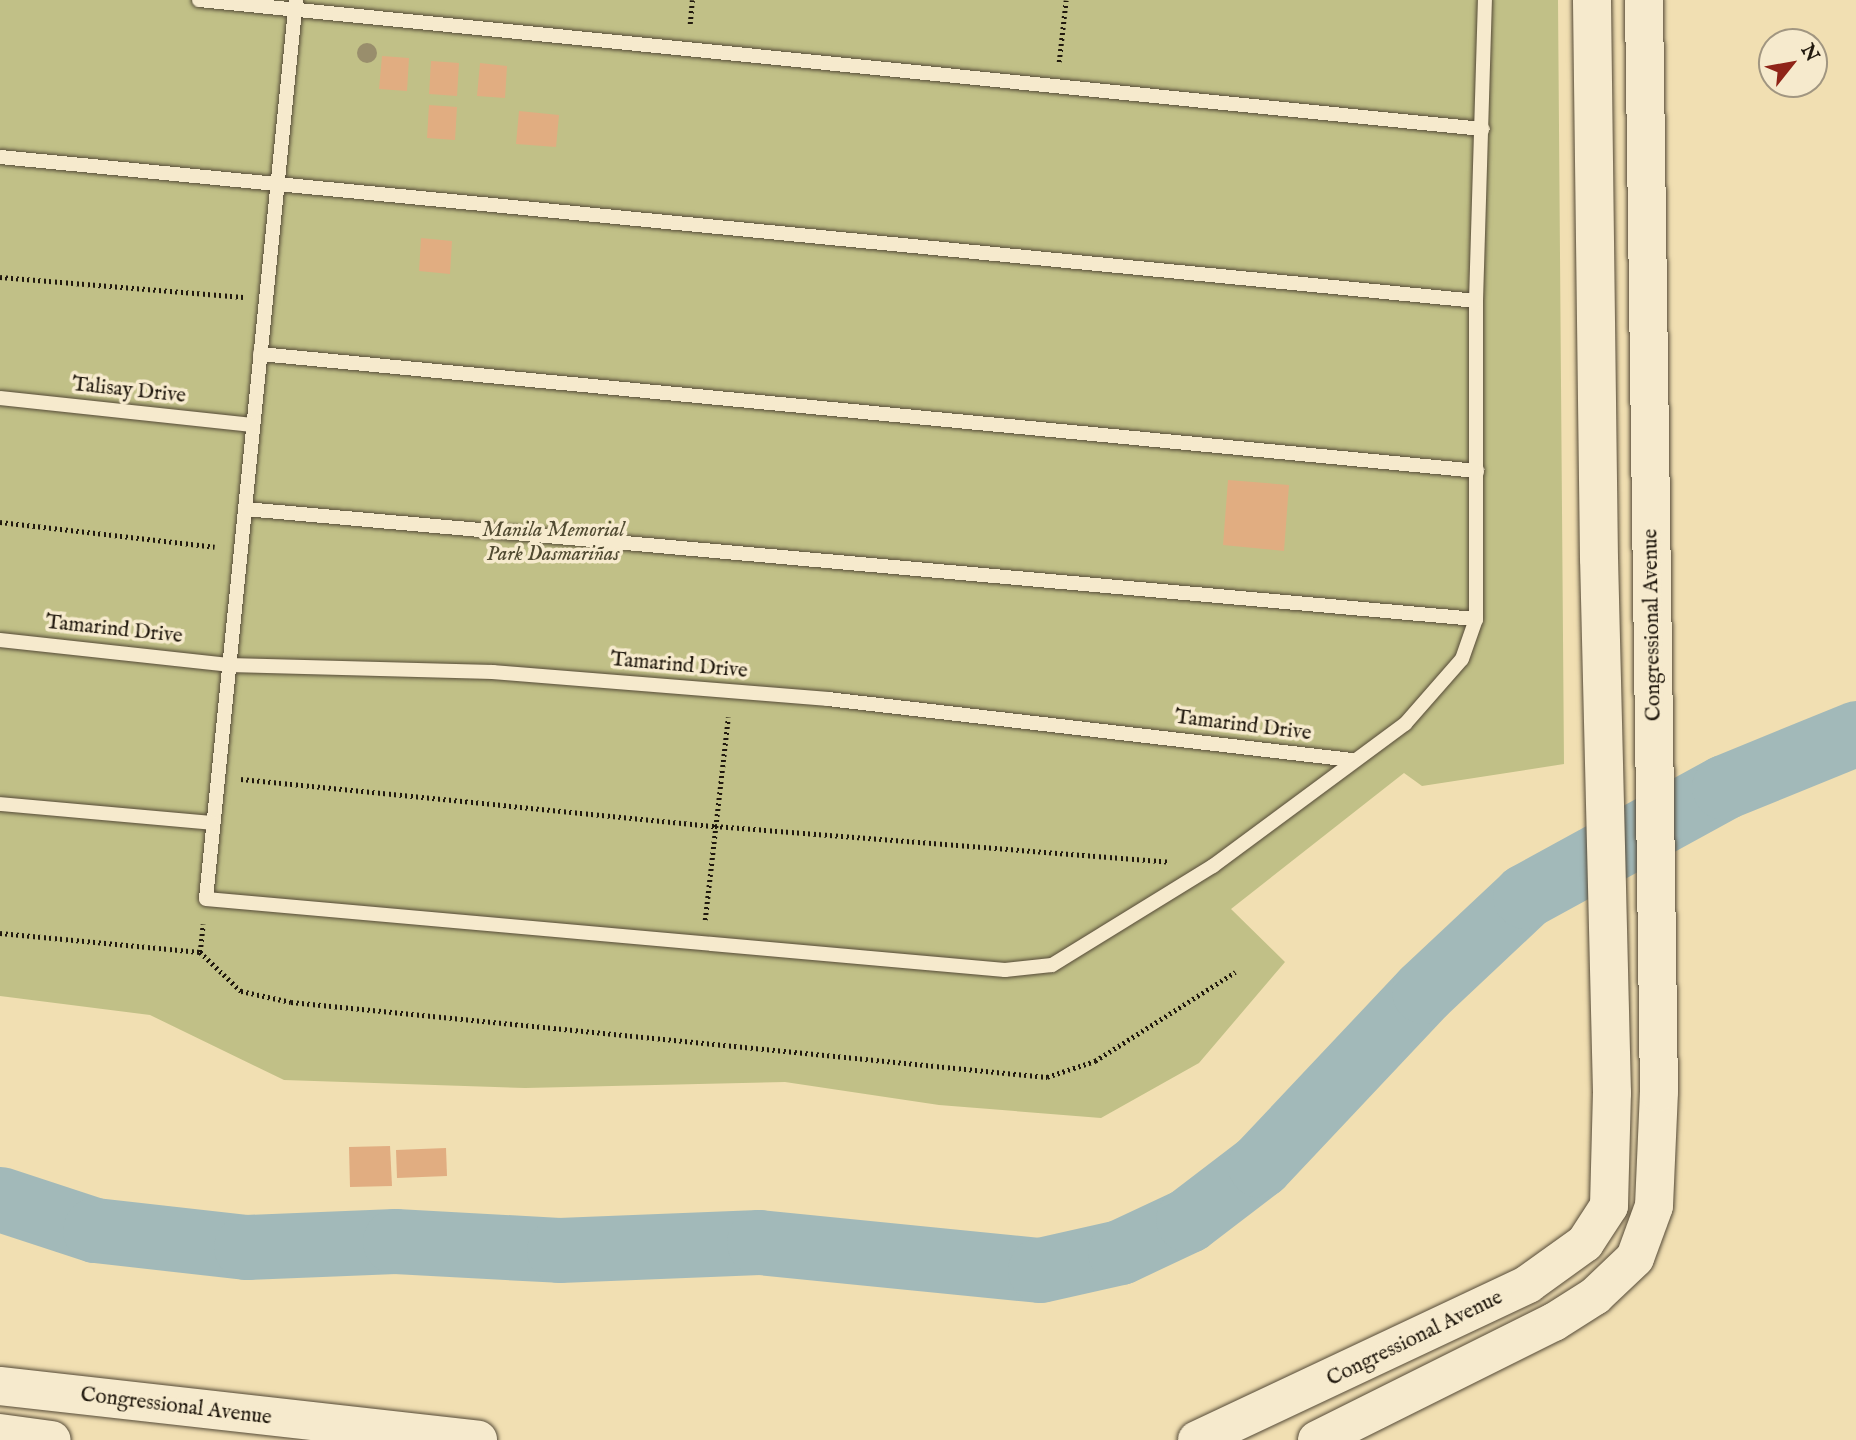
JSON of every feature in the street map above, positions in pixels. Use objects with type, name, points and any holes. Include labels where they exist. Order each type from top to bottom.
[{"type":"main road","points":[[1592,0],[1599,559],[1612,1093],[1609,1206],[1641,1247]]},
{"type":"main road","name":"Congressional Avenue","points":[[1317,1440],[1554,1322],[1613,1283],[1641,1247],[1654,1206],[1658,1177],[1659,1092],[1644,0]]},
{"type":"main road","points":[[1599,559],[1652,561]]},
{"type":"main road","points":[[1609,1206],[1658,1177]]},
{"type":"main road","name":"Congressional Avenue","points":[[1197,1440],[1545,1274],[1585,1243],[1609,1206]]},
{"type":"main road","name":"Congressional Avenue","points":[[0,1386],[478,1440]]},
{"type":"main road","points":[[0,1433],[52,1440]]},
{"type":"lane","points":[[199,0],[296,4],[1483,130]]},
{"type":"lane","points":[[296,4],[205,899],[1005,970],[1052,965],[1213,866],[1352,760],[1405,724],[1462,659],[1476,619],[1476,302],[1485,0]]},
{"type":"lane","points":[[0,157],[1476,302]]},
{"type":"lane","points":[[260,354],[1477,471]]},
{"type":"lane","name":"Talisay Drive","points":[[0,398],[253,425]]},
{"type":"lane","points":[[245,509],[1476,619]]},
{"type":"lane","name":"Tamarind Drive","points":[[0,639],[229,665],[493,672],[828,699],[1352,760]]},
{"type":"lane","points":[[0,804],[213,823]]},
{"type":"path","points":[[1057,86],[1066,0]]},
{"type":"path","points":[[0,277],[266,299]]},
{"type":"path","points":[[0,522],[241,549]]},
{"type":"path","points":[[703,943],[731,692]]},
{"type":"path","points":[[218,777],[715,826],[1213,866]]},
{"type":"path","points":[[0,933],[200,952],[241,991],[291,1002],[1047,1077],[1095,1061],[1235,972]]},
{"type":"green space","name":"Manila Memorial Park Dasmariñas","points":[[0,0],[1558,0],[1564,764],[1422,786],[1404,773],[1231,909],[1285,962],[1199,1063],[1101,1118],[939,1105],[785,1082],[525,1088],[284,1080],[150,1015],[0,996]]},
{"type":"building","points":[[382,56],[409,58],[407,91],[379,89]]},
{"type":"building","points":[[431,61],[459,63],[457,96],[429,94]]},
{"type":"building","points":[[480,63],[507,66],[505,98],[477,96]]},
{"type":"building","points":[[429,105],[457,107],[455,140],[427,138]]},
{"type":"building","points":[[519,111],[559,115],[556,147],[516,144]]},
{"type":"building","points":[[421,238],[452,241],[450,274],[419,271]]},
{"type":"building","points":[[1228,480],[1289,485],[1284,551],[1223,545]]},
{"type":"building","points":[[390,1146],[392,1186],[350,1187],[349,1147]]},
{"type":"building","points":[[446,1148],[447,1176],[397,1178],[396,1150]]},
{"type":"waterway","points":[[0,1199],[95,1230],[246,1247],[395,1241],[559,1250],[759,1242],[1040,1270],[1120,1252],[1188,1220],[1260,1165],[1424,991],[1525,896],[1724,787],[1856,733]]}]
